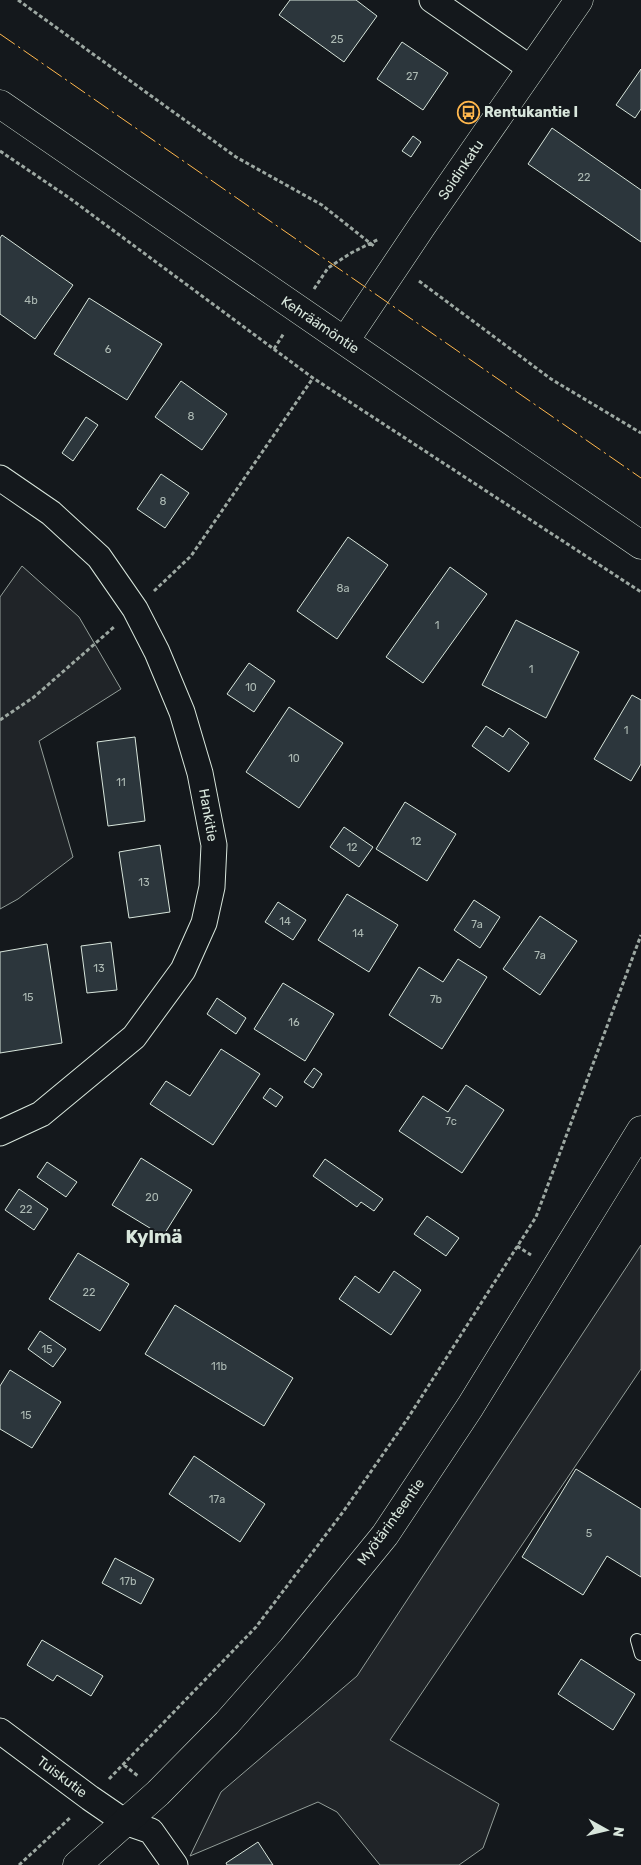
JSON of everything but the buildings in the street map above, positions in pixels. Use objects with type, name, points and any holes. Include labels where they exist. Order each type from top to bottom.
[{"type":"street","points":[[432,0],[530,68]]},
{"type":"street","name":"Soidinkatu","points":[[345,341],[530,68],[579,0]]},
{"type":"street","name":"Kehräämöntie","points":[[0,104],[641,545]]},
{"type":"street","name":"Hankitie","points":[[0,478],[51,513],[99,557],[134,609],[157,652],[182,712],[200,773],[214,845],[212,887],[204,922],[183,970],[134,1037],[41,1114],[0,1133]]},
{"type":"street","name":"Myötärinteentie","points":[[77,1865],[158,1792],[227,1723],[292,1649],[385,1535],[470,1407],[641,1130]]},
{"type":"street","name":"Tuiskutie","points":[[0,1731],[125,1822],[151,1831],[175,1865]]},
{"type":"lane","points":[[637,1640],[641,1654]]},
{"type":"path","points":[[18,0],[236,157],[322,205],[396,264],[551,379],[641,433]]},
{"type":"path","points":[[0,151],[68,197],[314,378],[641,592]]},
{"type":"path","points":[[274,350],[298,310],[328,268],[351,253],[384,236]]},
{"type":"path","points":[[0,720],[34,697],[191,556],[314,378]]},
{"type":"path","points":[[19,1865],[57,1831],[124,1765],[256,1627],[344,1512],[408,1418],[536,1217],[641,935]]},
{"type":"shaded area","points":[[22,566],[79,617],[121,689],[39,741],[73,857],[18,899],[0,909],[0,597]]},
{"type":"shaded area","points":[[641,1245],[641,1369],[390,1740],[499,1804],[483,1848],[459,1865],[380,1865],[337,1812],[318,1802],[190,1856],[221,1792],[357,1676]]},
{"type":"power","points":[[0,34],[641,478]]},
{"type":"place","name":"Rentukantie I","points":[[468,112]]},
{"type":"district","name":"Kylmä","points":[[154,1236]]}]
